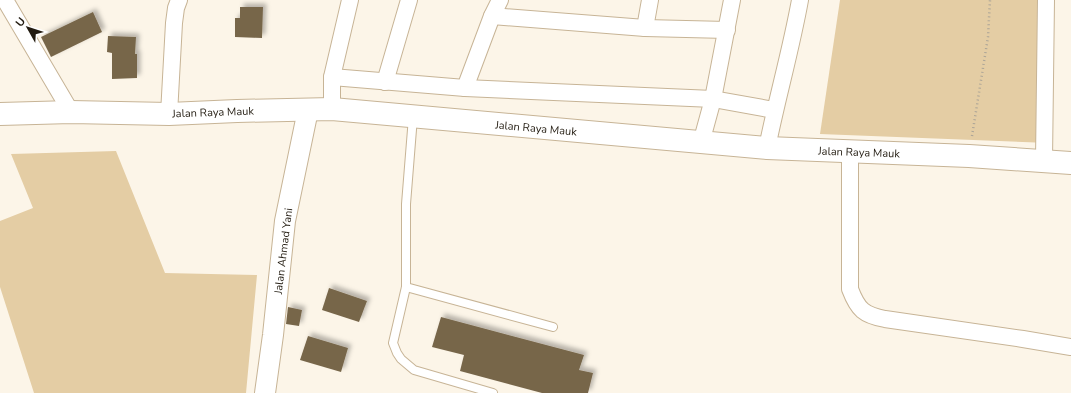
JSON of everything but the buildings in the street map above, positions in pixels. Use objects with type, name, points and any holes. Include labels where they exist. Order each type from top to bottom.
[{"type":"main road","name":"Jalan Raya Mauk","points":[[0,114],[71,112],[169,114],[332,109],[767,148],[969,156],[1071,163]]},
{"type":"street","points":[[5,0],[71,112]]},
{"type":"street","points":[[169,114],[174,23],[176,8],[180,0]]},
{"type":"street","points":[[332,109],[332,77],[350,0]]},
{"type":"street","points":[[385,82],[409,0]]},
{"type":"street","points":[[465,88],[492,16],[500,0]]},
{"type":"street","points":[[645,28],[650,0]]},
{"type":"street","points":[[701,143],[713,98],[732,0]]},
{"type":"street","points":[[767,148],[774,110],[793,37],[800,0]]},
{"type":"street","points":[[1044,160],[1046,0]]},
{"type":"street","points":[[492,16],[645,28],[727,30]]},
{"type":"street","points":[[332,77],[465,88],[713,98],[774,110]]},
{"type":"street","name":"Jalan Ahmad Yani","points":[[265,393],[273,335],[285,221],[308,110]]},
{"type":"street","points":[[850,152],[850,289],[858,306],[864,313],[885,319],[1071,347]]},
{"type":"lane","points":[[413,117],[406,204],[406,287],[393,343],[401,360],[414,370],[493,393]]},
{"type":"lane","points":[[406,287],[553,327]]},
{"type":"path","points":[[969,156],[988,37],[990,0]]},
{"type":"shaded area","points":[[840,0],[1053,0],[1049,143],[820,134]]},
{"type":"shaded area","points":[[116,151],[165,273],[257,275],[246,393],[34,393],[0,287],[0,221],[33,208],[11,154]]}]
